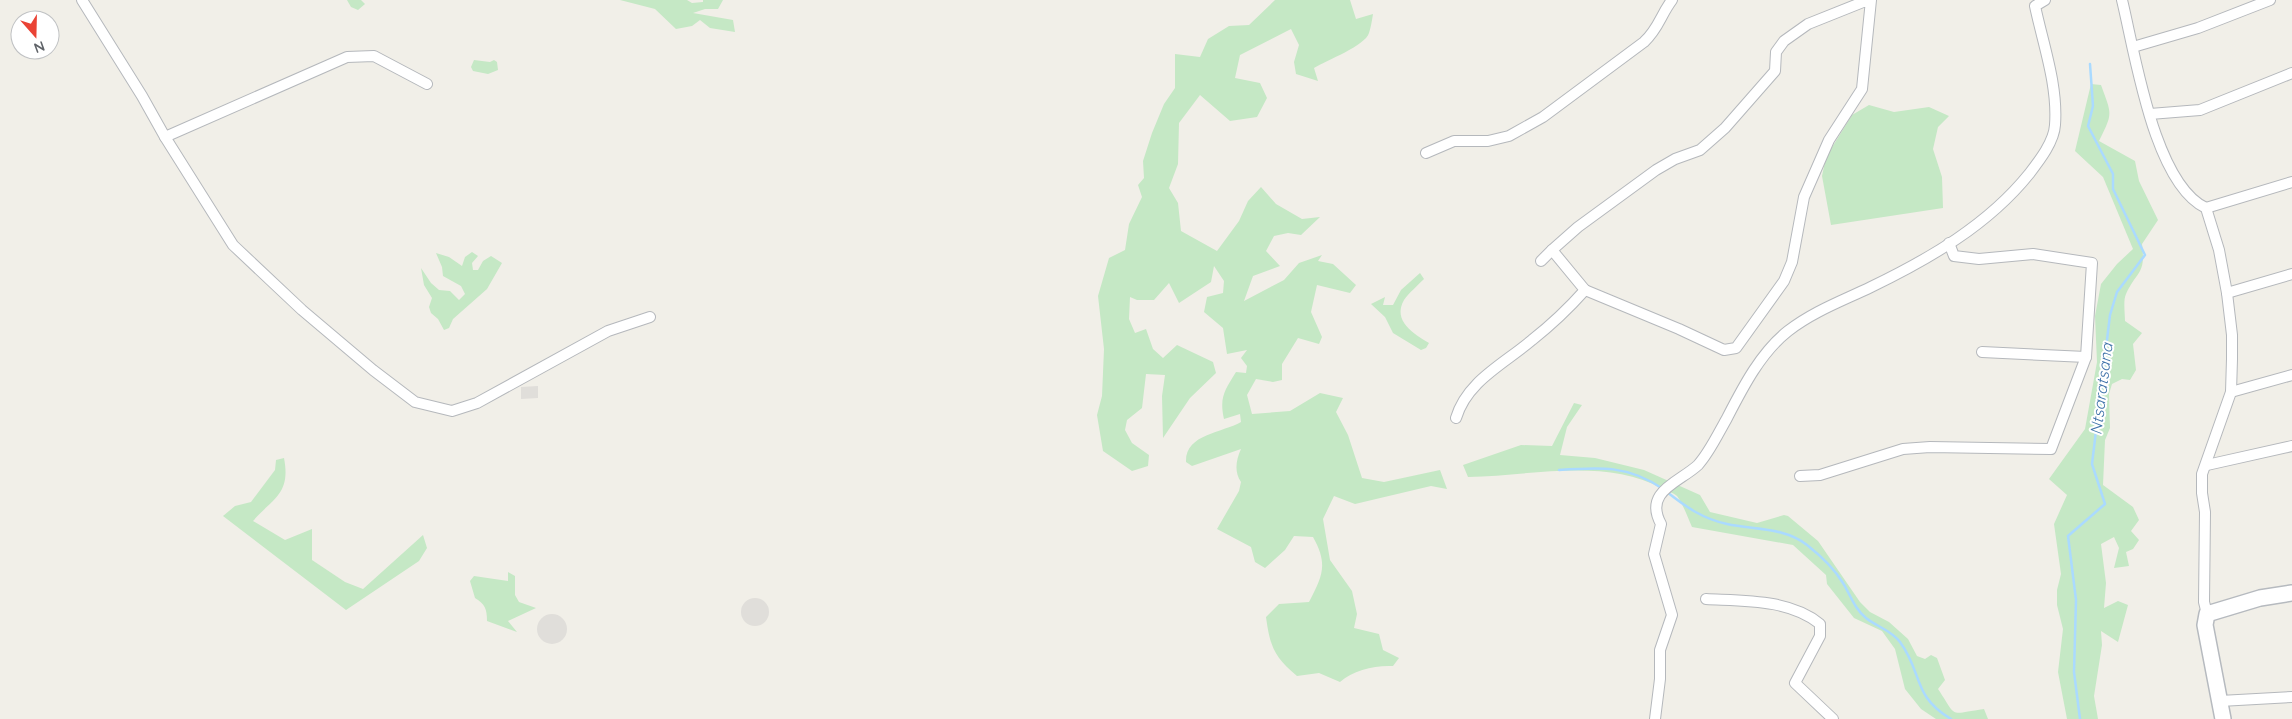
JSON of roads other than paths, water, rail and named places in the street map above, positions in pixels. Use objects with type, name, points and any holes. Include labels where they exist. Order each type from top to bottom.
[{"type":"street","points":[[82,0],[142,96],[165,138],[233,245],[302,310],[372,370],[415,402],[452,412],[478,403],[608,332],[650,317]]},
{"type":"street","points":[[1426,153],[1454,141],[1499,139],[1542,117],[1644,42],[1656,31],[1664,11],[1672,0]]},
{"type":"street","points":[[1655,719],[1660,679],[1660,650],[1672,615],[1654,554],[1661,524],[1657,517],[1658,501],[1664,490],[1698,465],[1718,434],[1753,371],[1769,350],[1786,333],[1810,314],[1898,274],[1932,255],[1990,215],[2008,198],[2042,158],[2055,127],[2055,100],[2035,6],[2045,0]]},
{"type":"street","points":[[2122,0],[2159,146],[2182,188],[2194,202],[2206,208],[2292,182]]},
{"type":"street","points":[[2133,47],[2198,28],[2270,0]]},
{"type":"street","points":[[1541,261],[1552,250],[1578,228],[1656,170],[1675,159],[1700,150],[1725,128],[1775,71],[1776,52],[1784,41],[1808,24],[1863,2],[1871,1],[1862,89],[1829,140],[1804,197],[1792,262],[1784,281],[1736,348],[1724,350],[1585,290],[1552,250]]},
{"type":"street","points":[[165,138],[346,57],[374,56],[427,84]]},
{"type":"street","points":[[2150,114],[2200,110],[2292,73]]},
{"type":"street","points":[[2206,208],[2219,250],[2232,335],[2231,392],[2207,465],[2202,474],[2205,512],[2204,602],[2207,614],[2205,625],[2223,719]]},
{"type":"street","points":[[1800,476],[1820,475],[1903,449],[1930,447],[2051,448],[2086,357],[2092,263],[2033,254],[1979,259],[1954,256],[1949,243]]},
{"type":"street","points":[[2227,293],[2292,274]]},
{"type":"street","points":[[1456,418],[1460,403],[1471,388],[1532,340],[1573,304],[1585,290]]},
{"type":"street","points":[[1982,352],[2086,357]]},
{"type":"street","points":[[2231,392],[2292,375]]},
{"type":"street","points":[[2207,465],[2292,446]]},
{"type":"street","points":[[2207,614],[2260,598],[2292,592]]},
{"type":"street","points":[[1706,599],[1786,607],[1810,616],[1820,624],[1820,636],[1795,683],[1834,719]]},
{"type":"street","points":[[2220,701],[2292,698]]},
{"type":"waterway","name":"Ntsaratsana","points":[[2080,719],[2074,672],[2076,600],[2068,536],[2105,504],[2092,464],[2110,315],[2117,292],[2145,255],[2113,189],[2113,174],[2088,126],[2093,106],[2090,64]]},
{"type":"waterway","points":[[1559,470],[1613,469],[1638,475],[1663,489]]},
{"type":"waterway","points":[[1667,492],[1702,516],[1727,524],[1779,532],[1798,539],[1807,545],[1836,572],[1862,614],[1892,634],[1900,642],[1907,653],[1924,693],[1930,702],[1951,719]]}]
